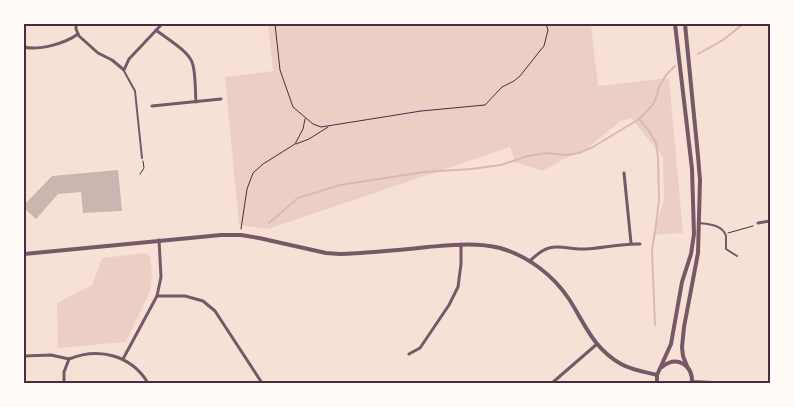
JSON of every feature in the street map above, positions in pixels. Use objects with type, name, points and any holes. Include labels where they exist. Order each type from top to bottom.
[{"type":"street","points":[[76,24],[79,36],[98,53],[112,60],[124,70],[129,58],[162,24]]},
{"type":"street","points":[[657,383],[657,375],[671,344],[682,282],[692,254],[694,234],[692,169],[675,24]]},
{"type":"street","points":[[685,24],[700,180],[698,253],[682,347],[683,356],[692,376],[692,383],[713,383]]},
{"type":"street","points":[[156,30],[186,53],[191,60],[196,102]]},
{"type":"street","points":[[24,47],[40,48],[71,39],[78,34]]},
{"type":"street","points":[[152,106],[221,99]]},
{"type":"street","points":[[624,173],[631,244]]},
{"type":"street","points":[[758,223],[770,221]]},
{"type":"street","points":[[24,254],[221,235],[241,235],[326,253],[340,254],[461,244],[500,248],[530,261],[543,270],[562,289],[596,344],[605,352],[621,364],[657,375]]},
{"type":"street","points":[[123,359],[157,296],[161,277],[159,240]]},
{"type":"street","points":[[409,354],[420,348],[450,305],[458,287],[461,244]]},
{"type":"street","points":[[530,261],[537,254],[548,248],[581,250],[640,244]]},
{"type":"street","points":[[157,296],[185,296],[203,301],[215,311],[262,383]]},
{"type":"street","points":[[552,383],[596,344]]},
{"type":"street","points":[[24,356],[51,355],[69,359],[77,355],[106,354],[123,359],[144,376],[148,383]]},
{"type":"street","points":[[64,383],[64,372],[69,359]]},
{"type":"street","points":[[661,368],[670,362],[682,363],[687,366]]},
{"type":"lane","points":[[124,70],[135,91],[142,158]]},
{"type":"lane","points":[[699,223],[721,228],[726,235],[726,249],[737,256]]},
{"type":"path","points":[[275,24],[280,70],[293,107],[313,124],[321,127],[422,111],[485,105],[502,87],[520,76],[544,46],[548,30],[546,24]]},
{"type":"path","points":[[295,144],[304,129],[305,118]]},
{"type":"path","points":[[241,235],[247,189],[253,173],[263,164],[295,144],[309,139],[330,126]]},
{"type":"path","points":[[140,174],[144,168],[142,158]]},
{"type":"path","points":[[724,232],[731,233],[752,227],[758,223]]},
{"type":"shaded area","points":[[268,24],[591,24],[598,86],[669,78],[683,233],[653,235],[664,200],[663,157],[631,118],[619,122],[583,152],[572,155],[542,171],[515,162],[510,147],[268,229],[239,225],[225,77],[273,71]]},
{"type":"shaded area","points":[[145,253],[150,257],[152,275],[150,291],[126,342],[58,348],[57,303],[92,285],[102,258]]},
{"type":"building","points":[[118,170],[122,211],[83,213],[81,192],[58,194],[36,219],[24,208],[24,205],[52,176]]},
{"type":"waterway","points":[[698,54],[723,40],[743,24]]},
{"type":"waterway","points":[[269,223],[298,198],[340,185],[424,172],[501,165],[528,156],[546,153],[567,155],[579,153],[593,147],[639,119],[655,101],[659,87],[666,75],[675,66]]},
{"type":"waterway","points":[[639,119],[656,143],[658,158],[659,200],[652,250],[655,325]]}]
